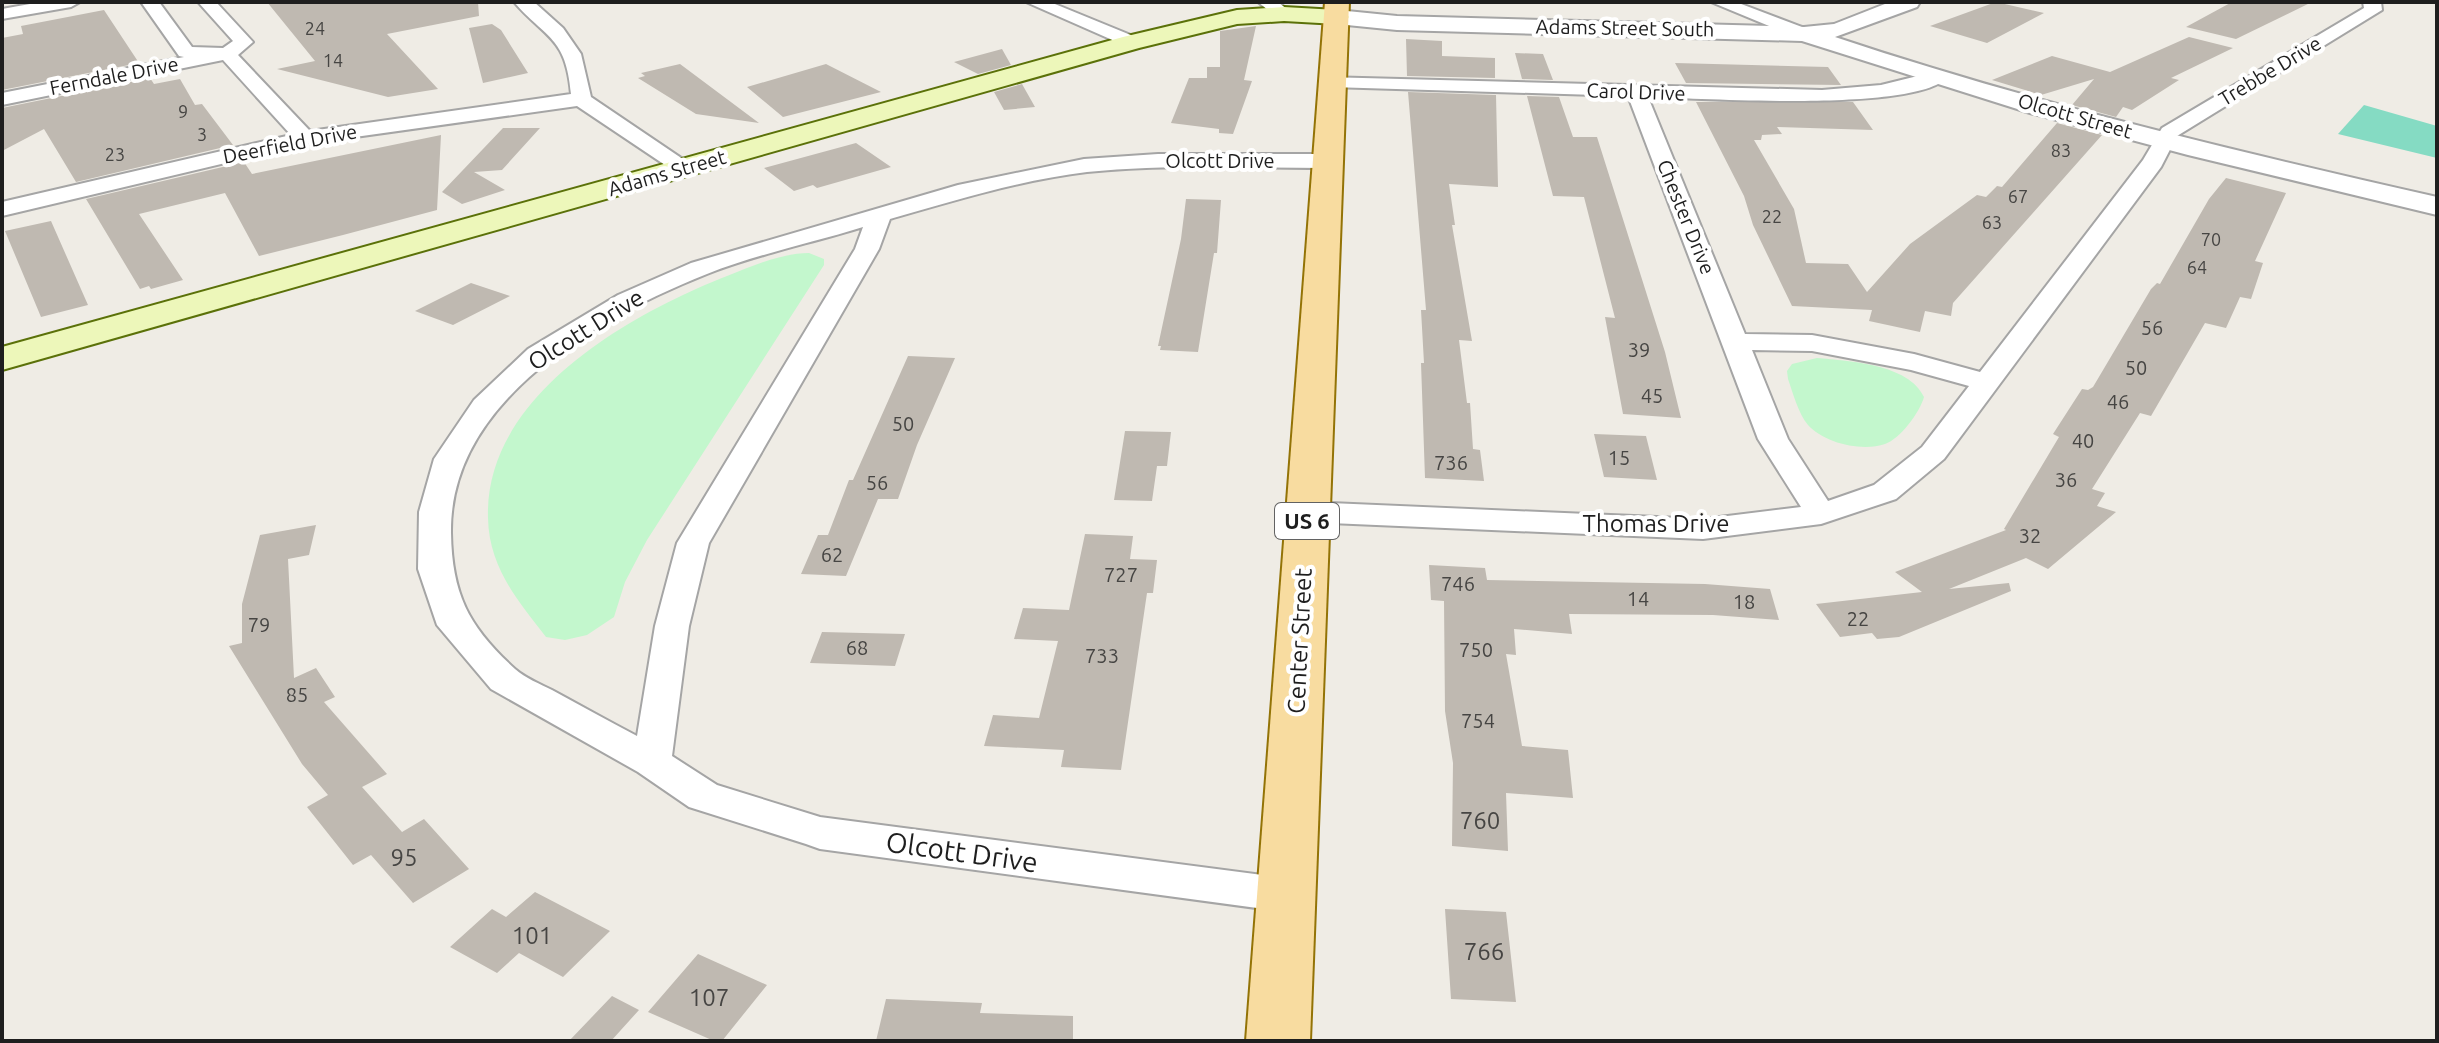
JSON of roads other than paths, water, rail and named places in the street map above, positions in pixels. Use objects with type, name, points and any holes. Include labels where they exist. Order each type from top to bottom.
[{"type":"main road","name":"Adams Street","points":[[2,359],[1132,42],[1276,8],[1337,9]]},
{"type":"main road","name":"Center Street","points":[[1278,1041],[1337,9]]},
{"type":"street","points":[[2,14],[71,2]]},
{"type":"street","points":[[150,2],[186,52],[227,54],[244,42],[207,2]]},
{"type":"street","points":[[523,2],[562,34],[581,83],[581,99],[685,168]]},
{"type":"street","points":[[1035,2],[1132,42]]},
{"type":"street","name":"Olcott Street","points":[[1720,2],[1804,34],[1938,77],[2164,141],[2437,206]]},
{"type":"street","name":"Adams Street South","points":[[1337,9],[1397,23],[1804,34],[1838,30],[1909,2]]},
{"type":"street","name":"Trebbe Drive","points":[[2164,141],[2177,126],[2373,10],[2372,2]]},
{"type":"street","points":[[227,54],[305,138]]},
{"type":"street","name":"Ferndale Drive","points":[[2,99],[227,54]]},
{"type":"street","name":"Carol Drive","points":[[1331,81],[1822,96],[1867,94],[1907,87],[1938,77]]},
{"type":"street","name":"Chester Drive","points":[[1636,92],[1773,439],[1821,514]]},
{"type":"street","name":"Deerfield Drive","points":[[2,209],[305,138],[581,99]]},
{"type":"street","name":"Thomas Drive","points":[[1307,512],[1703,529],[1821,514],[1885,492],[1933,453],[2153,162],[2164,141]]},
{"type":"street","name":"Olcott Drive","points":[[1286,895],[820,833],[703,796],[652,762],[504,680],[454,625],[435,569],[435,512],[449,459],[484,406],[538,355],[627,300],[700,268],[880,214],[1014,179],[1084,166],[1158,161],[1326,161]]},
{"type":"street","points":[[652,762],[672,626],[693,543],[867,249],[880,214]]},
{"type":"street","points":[[1735,342],[1812,343],[1914,362],[1987,382]]}]
